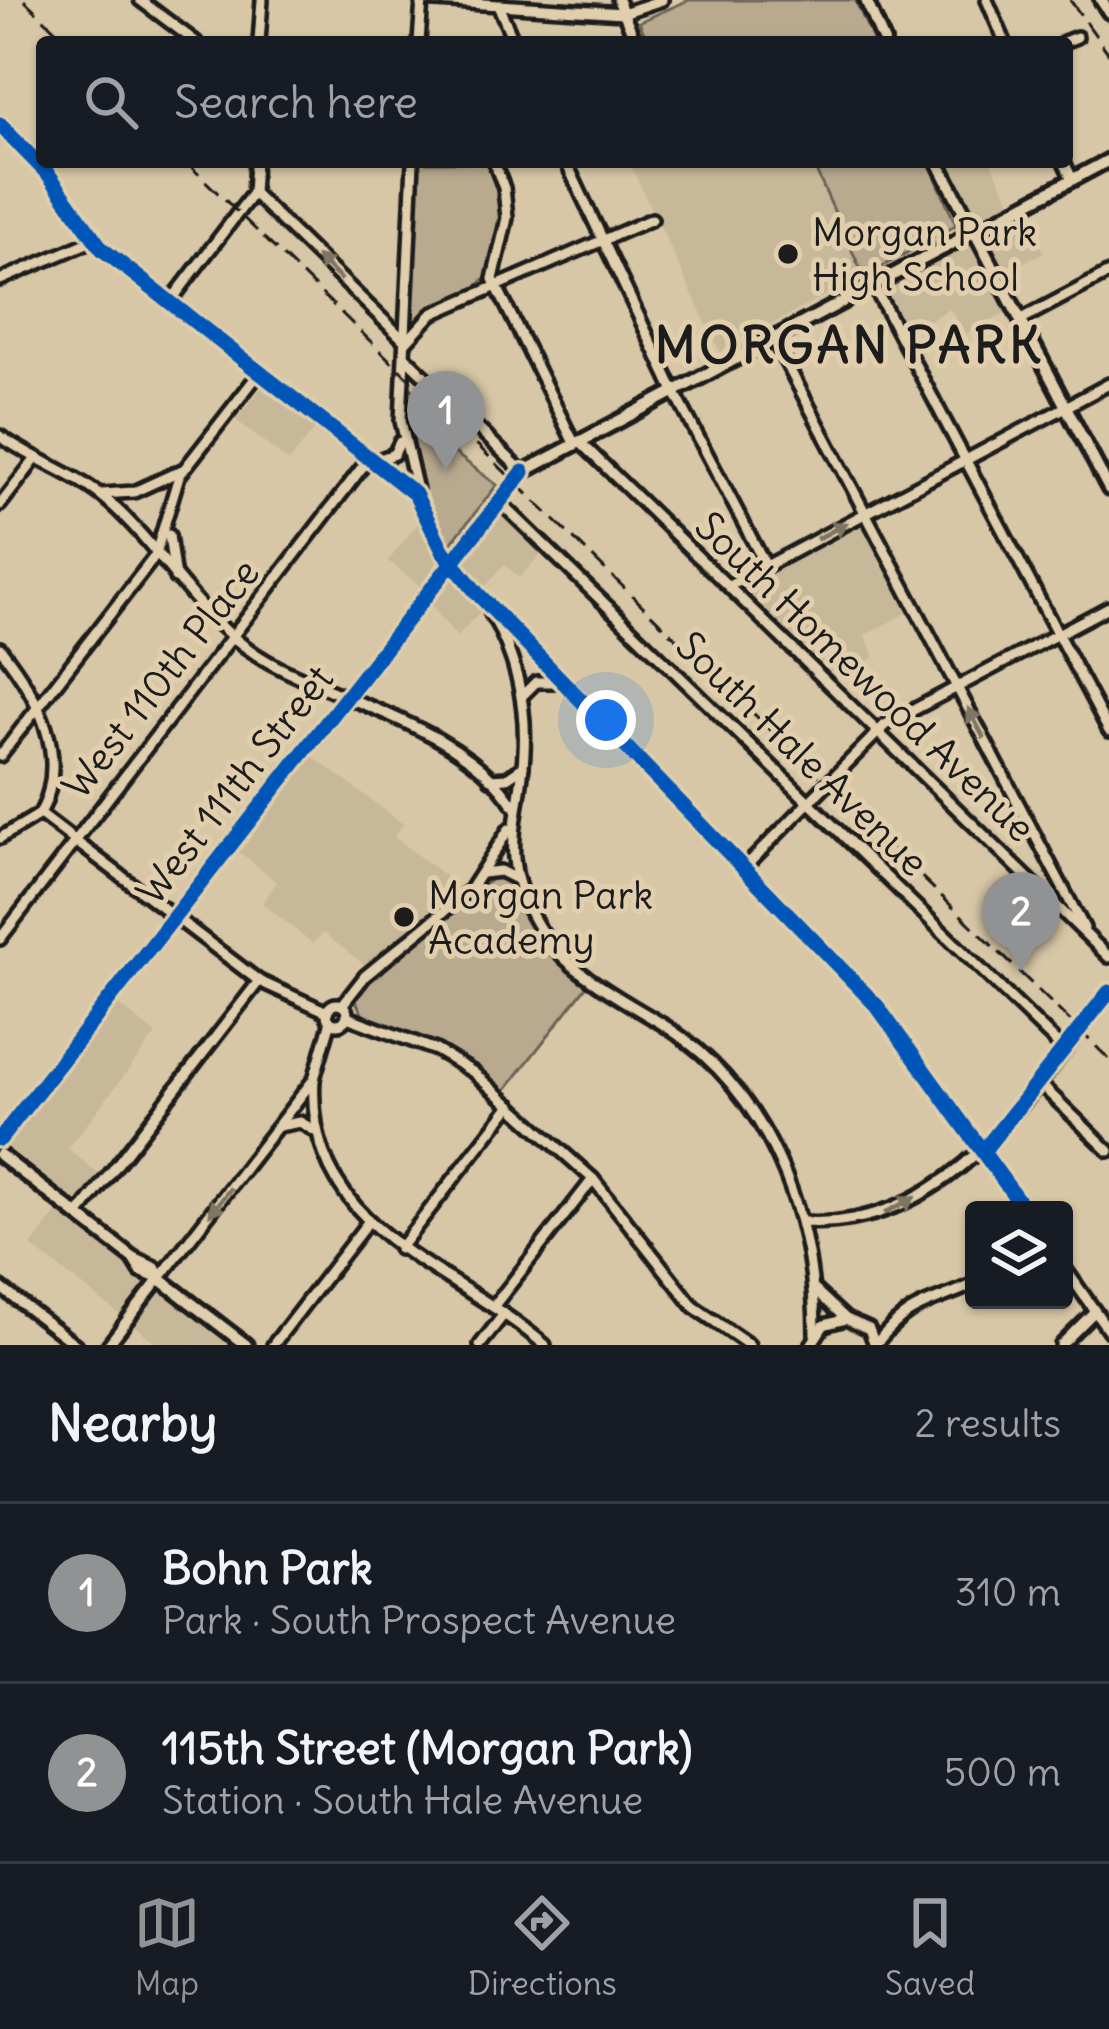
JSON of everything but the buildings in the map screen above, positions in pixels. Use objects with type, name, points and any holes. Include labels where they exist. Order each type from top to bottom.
[{"type":"main road","points":[[880,0],[869,6],[882,36]]},
{"type":"main road","points":[[1101,0],[1109,11]]},
{"type":"main road","name":"West 111th Street","points":[[0,1139],[523,472],[1109,160]]},
{"type":"main road","points":[[941,168],[1109,489]]},
{"type":"main road","points":[[0,1155],[133,1258],[155,1268],[160,1279],[246,1345]]},
{"type":"street","points":[[140,0],[188,36]]},
{"type":"street","points":[[260,36],[262,0]]},
{"type":"street","points":[[419,36],[421,0],[623,13],[662,0]]},
{"type":"street","points":[[618,0],[633,36]]},
{"type":"street","points":[[987,0],[1002,36]]},
{"type":"street","points":[[499,7],[511,36]]},
{"type":"street","points":[[1073,39],[1077,37]]},
{"type":"street","points":[[0,125],[36,162]]},
{"type":"street","points":[[42,168],[94,240],[421,501]]},
{"type":"street","points":[[170,302],[253,193],[255,168]]},
{"type":"street","points":[[413,168],[402,437],[421,501],[449,562],[877,1006],[1019,1201]]},
{"type":"street","points":[[494,284],[507,203],[496,168]]},
{"type":"street","points":[[569,168],[674,391],[766,566]]},
{"type":"street","points":[[1067,168],[1072,179]]},
{"type":"street","points":[[253,193],[406,342]]},
{"type":"street","points":[[406,342],[432,314],[652,219]]},
{"type":"street","points":[[0,280],[94,240]]},
{"type":"street","points":[[501,256],[512,268],[529,270]]},
{"type":"street","points":[[1020,320],[1109,273]]},
{"type":"street","name":"South Homewood Avenue","points":[[494,284],[577,442],[1109,957]]},
{"type":"street","points":[[873,285],[1109,731]]},
{"type":"street","points":[[773,338],[1090,938]]},
{"type":"street","points":[[405,357],[523,472]]},
{"type":"street","points":[[0,756],[155,556],[183,470],[260,372]]},
{"type":"street","points":[[729,586],[1109,384]]},
{"type":"street","points":[[0,436],[97,493],[232,637],[285,671],[422,732],[490,779],[514,807]]},
{"type":"street","name":"West 110th Place","points":[[0,938],[373,459],[394,454],[402,437]]},
{"type":"street","points":[[0,505],[34,460]]},
{"type":"street","points":[[97,493],[134,492],[183,470]]},
{"type":"street","name":"South Hale Avenue","points":[[498,500],[1064,1050]]},
{"type":"street","points":[[168,524],[176,580]]},
{"type":"street","points":[[477,593],[507,646],[521,696],[523,767],[511,824],[516,879],[535,922],[556,951],[694,1048],[730,1084],[775,1149],[803,1222],[815,1289],[812,1342]]},
{"type":"street","points":[[744,868],[877,732],[1109,607]]},
{"type":"street","points":[[0,648],[38,707],[53,773],[40,814],[0,838]]},
{"type":"street","points":[[521,696],[542,680],[564,682]]},
{"type":"street","points":[[490,779],[507,778],[523,767]]},
{"type":"street","points":[[40,814],[259,981],[325,1011],[343,1004],[365,976],[453,907],[483,874],[511,824]]},
{"type":"street","points":[[483,874],[500,871],[516,879]]},
{"type":"street","points":[[78,1215],[259,981]]},
{"type":"street","points":[[803,1222],[847,1222],[890,1211],[984,1150],[1109,992]]},
{"type":"street","points":[[343,1004],[350,1009],[347,1017]]},
{"type":"street","points":[[325,1011],[323,1019],[330,1024]]},
{"type":"street","points":[[330,1024],[347,1017],[436,1050],[473,1072],[593,1179],[684,1297],[749,1345]]},
{"type":"street","points":[[330,1024],[314,1079],[317,1132],[330,1166],[368,1222],[399,1249],[493,1306],[544,1345]]},
{"type":"street","points":[[109,1345],[314,1079]]},
{"type":"street","points":[[1039,1083],[1109,1151]]},
{"type":"street","points":[[399,1249],[512,1105]]},
{"type":"street","points":[[279,1126],[300,1122],[317,1132]]},
{"type":"street","points":[[493,1306],[593,1179]]},
{"type":"street","points":[[273,1345],[368,1222]]},
{"type":"street","points":[[1073,1280],[1109,1331]]},
{"type":"street","points":[[0,1287],[76,1345]]},
{"type":"street","points":[[862,1324],[895,1318],[927,1299],[965,1287]]},
{"type":"street","points":[[815,1289],[846,1319]]},
{"type":"street","points":[[1061,1345],[1094,1312]]},
{"type":"street","points":[[480,1345],[504,1314]]},
{"type":"street","points":[[875,1345],[895,1318]]},
{"type":"street","points":[[812,1342],[831,1321],[846,1319],[862,1324],[873,1334],[875,1345]]},
{"type":"shaded area","points":[[689,0],[855,0],[871,36],[645,36],[639,22]]},
{"type":"shaded area","points":[[418,168],[491,168],[502,209],[496,259],[477,286],[412,325]]},
{"type":"shaded area","name":"Morgan Park High School","points":[[632,168],[932,168],[956,225],[720,352]]},
{"type":"shaded area","points":[[815,168],[932,168],[956,225],[864,277]]},
{"type":"shaded area","points":[[947,168],[994,168],[1012,204],[975,222]]},
{"type":"shaded area","points":[[1022,214],[1044,252],[998,276],[1014,308],[964,335],[950,309],[900,335],[878,292]]},
{"type":"shaded area","points":[[406,383],[424,401],[416,410],[436,439],[497,485],[450,545],[442,539],[420,482],[408,424]]},
{"type":"shaded area","points":[[261,388],[315,429],[289,462],[236,420]]},
{"type":"shaded area","points":[[501,508],[544,551],[519,578],[504,564],[479,595],[485,606],[457,637],[429,602]]},
{"type":"shaded area","points":[[429,509],[450,545],[420,586],[388,561]]},
{"type":"shaded area","points":[[862,526],[907,613],[865,635],[875,657],[836,676],[744,588]]},
{"type":"shaded area","name":"Morgan Park Academy","points":[[311,755],[403,824],[394,837],[470,895],[482,882],[513,884],[542,940],[589,983],[504,1092],[455,1055],[370,1022],[356,1008],[355,999],[375,973],[323,933],[313,944],[262,903],[277,882],[238,851]]},
{"type":"shaded area","points":[[495,876],[511,881],[542,940],[589,983],[504,1092],[455,1055],[365,1020],[355,999],[368,980]]},
{"type":"shaded area","points":[[118,1004],[156,1034],[68,1149],[105,1179],[83,1206],[6,1146]]},
{"type":"shaded area","points":[[57,1212],[228,1345],[159,1345],[31,1246]]},
{"type":"railway","points":[[24,0],[62,36]]},
{"type":"railway","points":[[1070,0],[1109,54]]},
{"type":"railway","points":[[192,168],[1109,1059]]},
{"type":"cycle path","points":[[0,125],[36,162]]},
{"type":"cycle path","points":[[42,168],[102,249],[415,494],[443,551],[477,593],[877,1006],[1018,1201]]},
{"type":"cycle path","points":[[0,1139],[523,472]]},
{"type":"cycle path","points":[[984,1150],[1109,992]]},
{"type":"place","name":"Morgan Park High School","points":[[788,254]]},
{"type":"place","name":"Bohn Park","points":[[446,470]]},
{"type":"place","name":"Morgan Park Academy","points":[[404,917]]},
{"type":"place","name":"115th Street (Morgan Park)","points":[[1021,971]]},
{"type":"district","name":"MORGAN PARK","points":[[849,345]]}]
